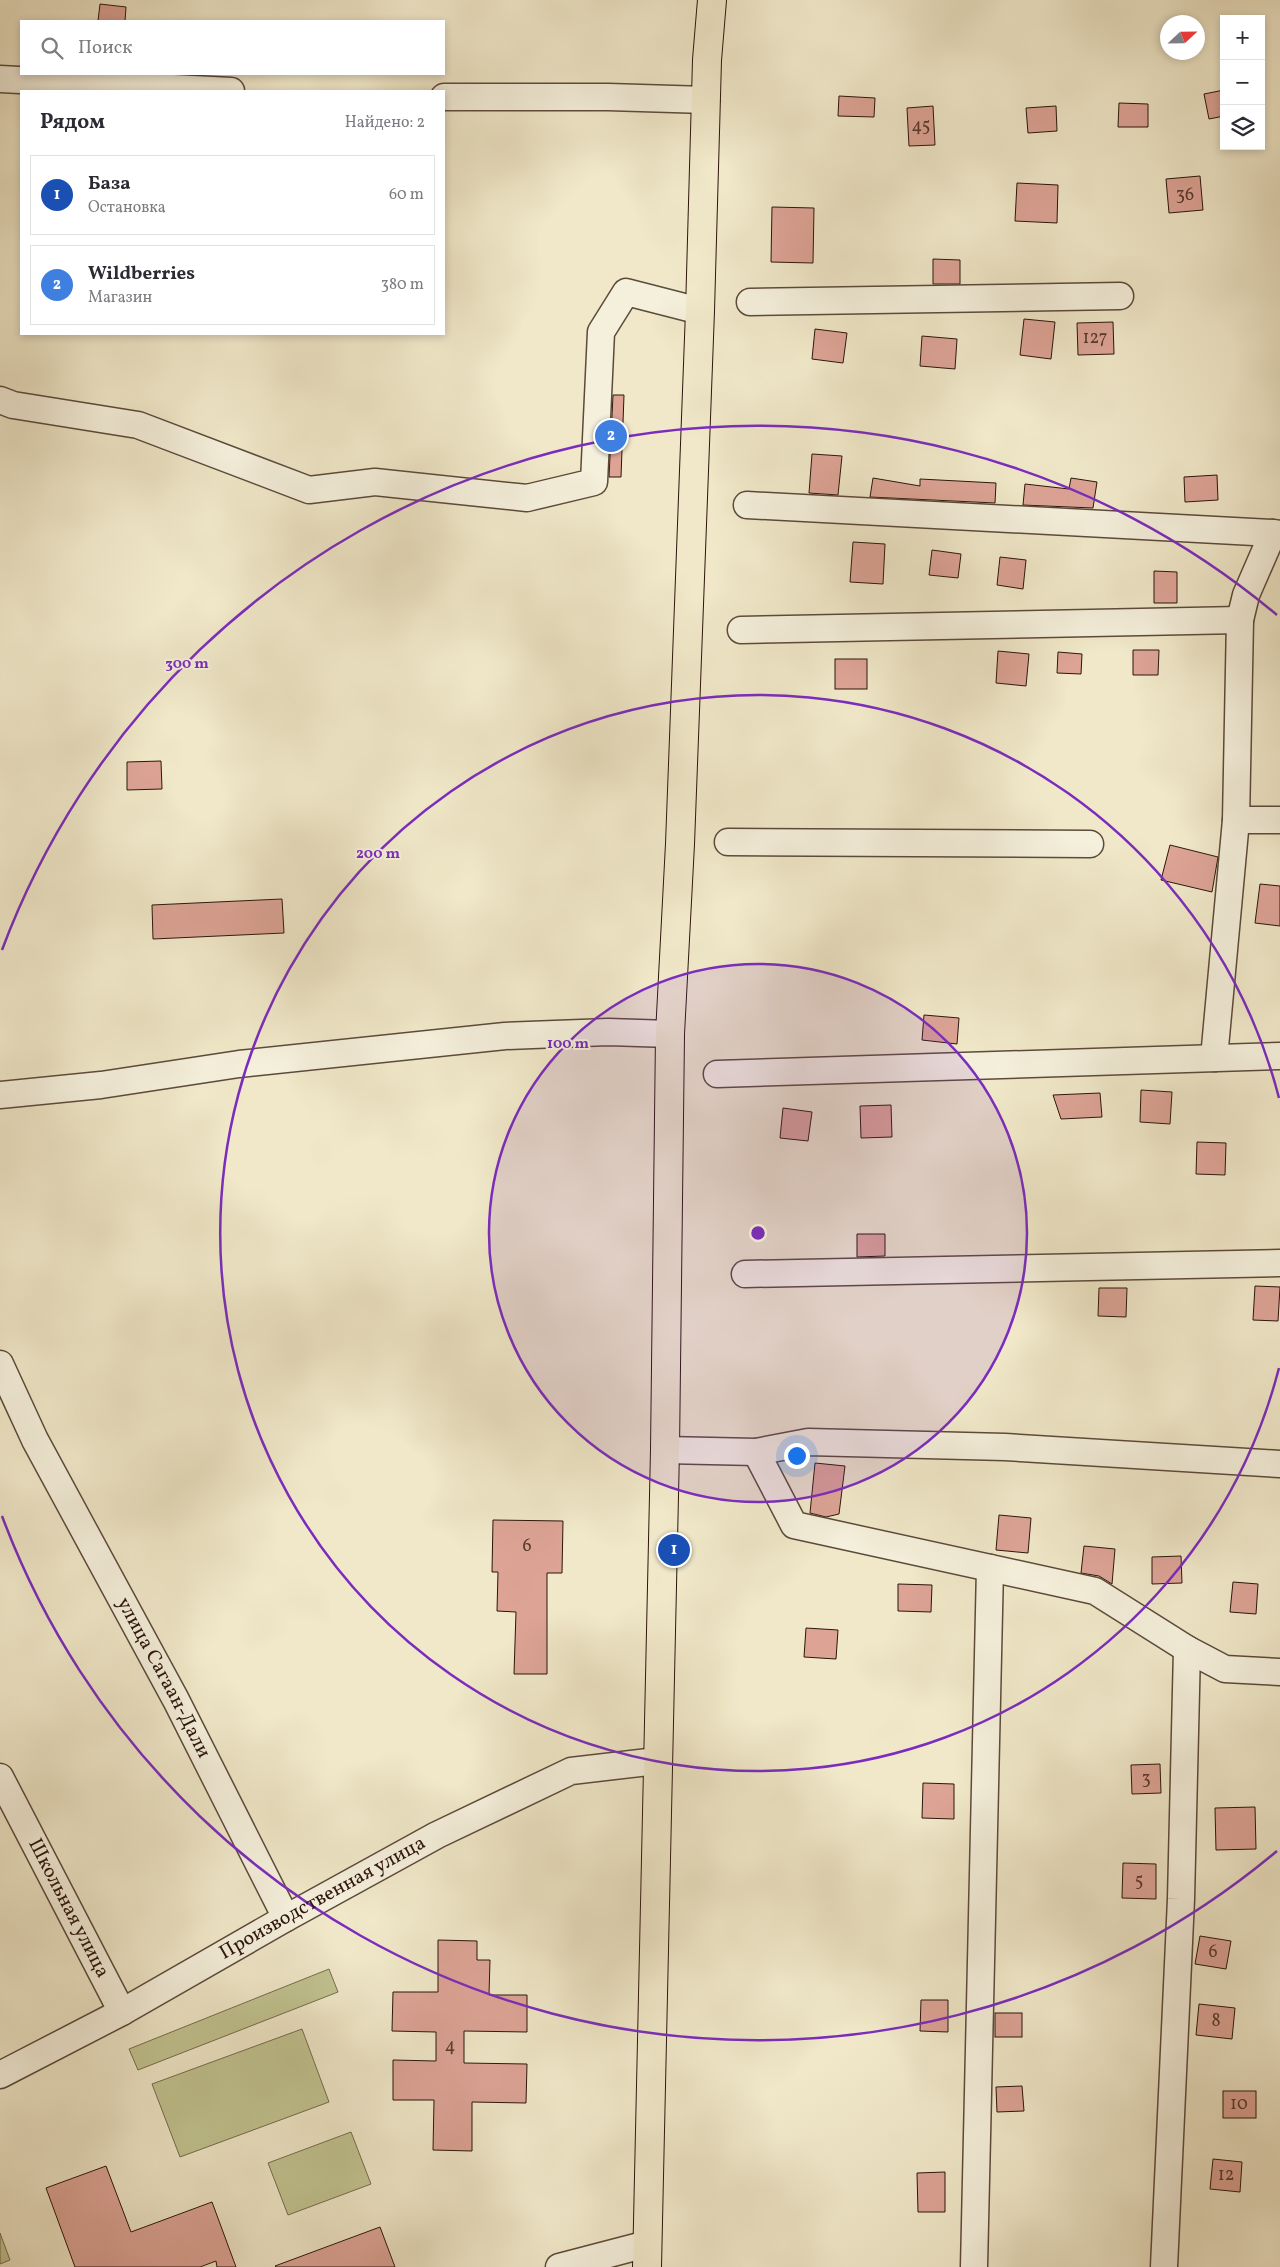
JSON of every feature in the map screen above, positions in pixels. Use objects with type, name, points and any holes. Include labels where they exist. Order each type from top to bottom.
[{"type":"main road","points":[[647,2256],[665,1450],[670,1034],[680,844],[706,100],[712,0]]},
{"type":"street","points":[[0,79],[212,90]]},
{"type":"street","points":[[445,97],[608,97],[706,100]]},
{"type":"street","points":[[0,400],[13,405],[138,425],[309,490],[374,482],[527,498],[594,482],[601,332],[626,292],[700,311]]},
{"type":"street","points":[[750,302],[1120,296]]},
{"type":"street","points":[[747,505],[1276,533],[1246,595],[1240,620],[1236,820],[1214,1058]]},
{"type":"street","points":[[741,630],[1240,620]]},
{"type":"street","points":[[1236,820],[1280,820]]},
{"type":"street","points":[[728,842],[1090,844]]},
{"type":"street","points":[[0,1095],[101,1085],[239,1064],[505,1036],[608,1032],[670,1034]]},
{"type":"street","points":[[717,1074],[1280,1056]]},
{"type":"street","points":[[745,1274],[1280,1263]]},
{"type":"street","name":"улица Сагаан-Дали","points":[[0,1364],[35,1440],[176,1700],[286,1918]]},
{"type":"street","points":[[665,1450],[756,1452],[808,1442],[1005,1447],[1280,1464]]},
{"type":"street","points":[[756,1452],[794,1525],[1094,1591],[1225,1669],[1280,1672]]},
{"type":"street","points":[[974,2267],[990,1568]]},
{"type":"street","points":[[1164,2267],[1181,1899],[1187,1648]]},
{"type":"street","name":"Производственная улица","points":[[0,2075],[122,2012],[286,1918],[437,1835],[571,1771],[657,1761]]},
{"type":"street","name":"Школьная улица","points":[[0,1778],[122,2012]]},
{"type":"street","points":[[559,2267],[647,2256]]},
{"type":"green space","points":[[329,1969],[338,1992],[138,2070],[129,2049]]},
{"type":"green space","points":[[302,2029],[329,2102],[180,2157],[152,2084]]},
{"type":"green space","points":[[351,2132],[371,2184],[288,2215],[268,2163]]},
{"type":"green space","points":[[0,2233],[10,2260],[0,2264]]},
{"type":"building","points":[[100,4],[126,7],[125,20],[98,20]]},
{"type":"building","points":[[1220,91],[1220,117],[1209,119],[1204,94]]},
{"type":"building","points":[[839,96],[875,98],[874,117],[838,116]]},
{"type":"building","points":[[1119,103],[1148,104],[1148,127],[1118,127]]},
{"type":"building","points":[[933,106],[935,145],[909,146],[907,108]]},
{"type":"building","points":[[1056,106],[1057,131],[1028,133],[1026,108]]},
{"type":"building","points":[[1200,176],[1203,210],[1169,213],[1166,179]]},
{"type":"building","points":[[1017,183],[1058,185],[1057,223],[1015,221]]},
{"type":"building","points":[[772,207],[814,208],[813,263],[771,262]]},
{"type":"building","points":[[933,259],[960,260],[960,284],[933,284]]},
{"type":"building","points":[[1024,319],[1055,322],[1051,359],[1020,355]]},
{"type":"building","points":[[1113,322],[1114,354],[1078,355],[1077,323]]},
{"type":"building","points":[[815,329],[847,333],[843,363],[812,359]]},
{"type":"building","points":[[922,336],[957,339],[955,369],[920,366]]},
{"type":"building","points":[[613,395],[624,395],[621,477],[609,477]]},
{"type":"building","points":[[812,454],[842,456],[838,495],[809,493]]},
{"type":"building","points":[[1217,475],[1218,500],[1185,502],[1184,477]]},
{"type":"building","points":[[873,478],[920,486],[920,479],[996,483],[995,503],[870,497]]},
{"type":"building","points":[[1071,478],[1097,482],[1093,508],[1023,505],[1025,484],[1069,489]]},
{"type":"building","points":[[853,542],[885,544],[883,584],[850,582]]},
{"type":"building","points":[[932,550],[961,554],[958,578],[929,575]]},
{"type":"building","points":[[1000,557],[1026,560],[1023,589],[997,585]]},
{"type":"building","points":[[1154,571],[1177,572],[1177,603],[1154,603]]},
{"type":"building","points":[[1133,650],[1159,650],[1158,675],[1133,675]]},
{"type":"building","points":[[998,651],[1029,654],[1026,686],[996,683]]},
{"type":"building","points":[[1058,652],[1082,654],[1081,674],[1057,673]]},
{"type":"building","points":[[835,659],[867,659],[867,689],[835,689]]},
{"type":"building","points":[[161,761],[162,789],[127,790],[127,762]]},
{"type":"building","points":[[1170,845],[1218,857],[1212,892],[1161,880]]},
{"type":"building","points":[[1260,884],[1280,886],[1280,926],[1255,923]]},
{"type":"building","points":[[282,899],[284,933],[153,939],[152,905]]},
{"type":"building","points":[[924,1015],[959,1018],[957,1044],[922,1040]]},
{"type":"building","points":[[1141,1090],[1172,1092],[1170,1124],[1140,1122]]},
{"type":"building","points":[[1100,1093],[1102,1117],[1061,1119],[1053,1095]]},
{"type":"building","points":[[891,1105],[892,1137],[861,1138],[860,1106]]},
{"type":"building","points":[[783,1108],[812,1112],[808,1141],[780,1138]]},
{"type":"building","points":[[1197,1142],[1226,1143],[1225,1175],[1196,1174]]},
{"type":"building","points":[[857,1234],[885,1234],[885,1256],[857,1257]]},
{"type":"building","points":[[1255,1286],[1280,1287],[1278,1321],[1253,1320]]},
{"type":"building","points":[[1099,1288],[1127,1288],[1126,1317],[1098,1316]]},
{"type":"building","points":[[815,1463],[845,1466],[839,1514],[826,1517],[810,1513]]},
{"type":"building","points":[[999,1515],[1031,1518],[1028,1553],[996,1550]]},
{"type":"building","points":[[493,1520],[563,1521],[562,1573],[547,1573],[547,1674],[514,1674],[516,1612],[497,1611],[498,1572],[492,1572]]},
{"type":"building","points":[[1084,1546],[1115,1549],[1112,1584],[1099,1576],[1081,1573]]},
{"type":"building","points":[[1181,1556],[1182,1583],[1152,1584],[1152,1557]]},
{"type":"building","points":[[1233,1582],[1258,1584],[1256,1614],[1230,1612]]},
{"type":"building","points":[[898,1584],[932,1585],[931,1612],[898,1611]]},
{"type":"building","points":[[806,1628],[838,1630],[836,1659],[804,1657]]},
{"type":"building","points":[[1160,1764],[1161,1793],[1132,1794],[1131,1765]]},
{"type":"building","points":[[923,1783],[954,1784],[954,1819],[922,1818]]},
{"type":"building","points":[[1255,1807],[1256,1849],[1216,1850],[1215,1808]]},
{"type":"building","points":[[1123,1863],[1156,1864],[1156,1899],[1122,1898]]},
{"type":"building","points":[[1200,1936],[1231,1941],[1226,1969],[1195,1964]]},
{"type":"building","points":[[438,1940],[477,1941],[477,1960],[490,1960],[489,1995],[527,1995],[527,2032],[464,2031],[464,2063],[527,2064],[526,2103],[472,2102],[472,2151],[433,2150],[434,2100],[393,2100],[393,2060],[436,2061],[436,2032],[392,2031],[393,1992],[438,1992]]},
{"type":"building","points":[[921,2000],[948,2000],[948,2032],[920,2031]]},
{"type":"building","points":[[1199,2004],[1235,2008],[1232,2039],[1196,2035]]},
{"type":"building","points":[[995,2013],[1022,2013],[1022,2037],[995,2037]]},
{"type":"building","points":[[1022,2086],[1024,2111],[997,2112],[996,2087]]},
{"type":"building","points":[[1223,2091],[1256,2091],[1256,2118],[1223,2118]]},
{"type":"building","points":[[1213,2159],[1242,2162],[1240,2192],[1210,2189]]},
{"type":"building","points":[[106,2166],[131,2232],[212,2202],[236,2267],[217,2267],[216,2261],[200,2267],[75,2267],[46,2188]]},
{"type":"building","points":[[945,2172],[945,2212],[918,2212],[917,2173]]},
{"type":"building","points":[[380,2227],[395,2267],[275,2266]]},
{"type":"place","name":"Wildberries","points":[[611,436]]},
{"type":"place","name":"База","points":[[674,1550]]}]
